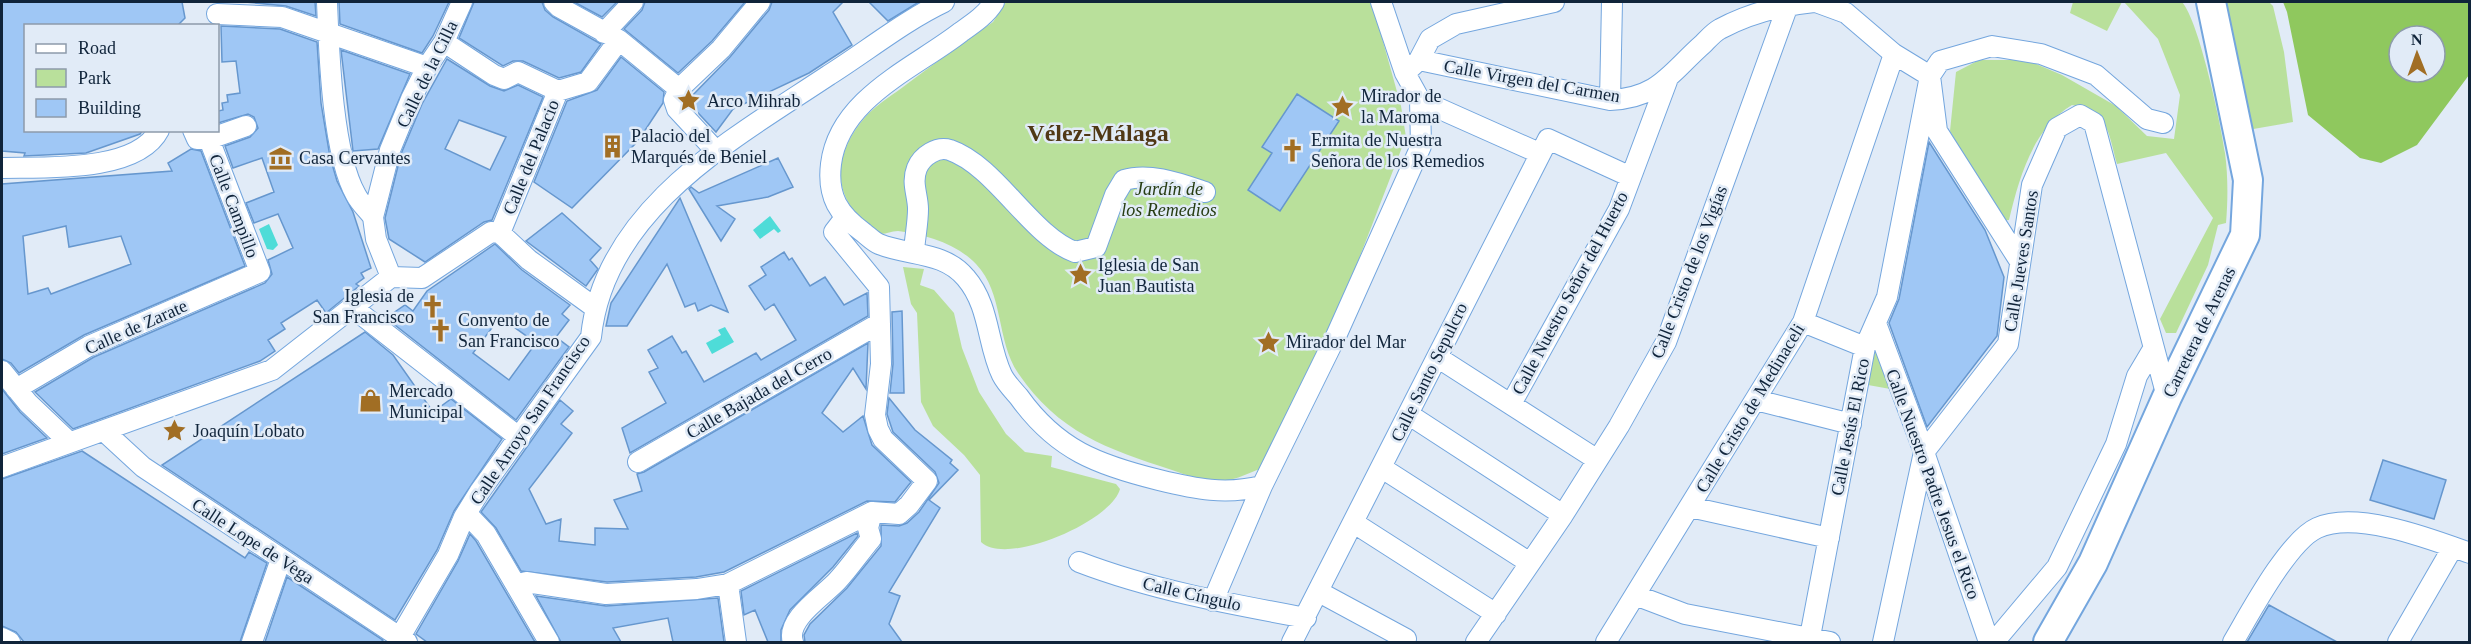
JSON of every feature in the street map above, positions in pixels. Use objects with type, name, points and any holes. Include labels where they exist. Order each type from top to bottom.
[{"type":"street","points":[[327,2],[334,108],[343,155],[355,194],[373,217],[376,239],[391,277]]},
{"type":"street","name":"Calle de la Cilla","points":[[373,217],[390,150],[427,68],[444,42],[462,2]]},
{"type":"street","points":[[554,2],[611,37],[679,89]]},
{"type":"street","name":"Calle del Palacio","points":[[500,233],[558,91],[588,82],[611,37],[633,2]]},
{"type":"street","points":[[715,150],[684,117],[674,100],[679,89],[721,49],[760,2]]},
{"type":"street","points":[[994,2],[987,13],[952,40],[879,89],[847,125],[831,162],[833,196],[844,219],[878,244],[941,259],[966,277],[985,313],[1002,375],[1037,422],[1092,460],[1203,491],[1229,492],[1262,486]]},
{"type":"street","points":[[1213,601],[1262,486],[1336,336],[1421,146],[1420,100],[1412,66],[1381,2]]},
{"type":"street","points":[[1412,66],[1430,39],[1456,24],[1554,2]]},
{"type":"street","points":[[1610,100],[1612,2]]},
{"type":"street","name":"Calle Virgen del Carmen","points":[[1412,66],[1610,100],[1630,99],[1667,81],[1719,29],[1788,4],[1815,2],[1845,7],[1894,54],[1930,76]]},
{"type":"street","name":"Carretera de Arenas","points":[[2048,642],[2093,563],[2166,397],[2245,235],[2248,180],[2211,2]]},
{"type":"street","name":"Calle Arroyo San Francisco","points":[[402,641],[467,514],[591,337],[594,307],[622,249],[659,200],[715,150],[936,3]]},
{"type":"street","name":"Calle Cristo de los Vigías","points":[[1476,642],[1563,515],[1596,459],[1619,426],[1666,342],[1788,4]]},
{"type":"street","points":[[217,14],[282,17],[427,68]]},
{"type":"street","points":[[444,42],[494,75],[504,79],[518,72],[558,91]]},
{"type":"street","points":[[2019,260],[1937,131],[1930,76],[1940,61],[1992,46],[2041,54],[2096,75],[2147,119],[2163,123]]},
{"type":"street","name":"Calle Cristo de Medinaceli","points":[[1606,642],[1803,322],[1894,54]]},
{"type":"street","name":"Calle Jesús El Rico","points":[[1809,641],[1865,347],[1887,297],[1930,76]]},
{"type":"street","name":"Calle Nuestro Señor del Huerto","points":[[1511,404],[1619,209],[1667,81]]},
{"type":"street","points":[[1420,100],[1539,153],[1548,139],[1631,177]]},
{"type":"street","name":"Calle Jueves Santos","points":[[1883,642],[1924,452],[2008,344],[2032,185],[2057,128],[2080,115],[2094,123],[2166,397]]},
{"type":"street","name":"Calle Campillo","points":[[219,131],[246,126]]},
{"type":"street","name":"Calle Campillo","points":[[216,132],[201,135],[260,272]]},
{"type":"street","points":[[2,168],[94,165],[128,157],[158,133]]},
{"type":"street","points":[[914,251],[918,211],[914,178],[918,166],[928,154],[938,150],[950,150],[979,168],[1057,242],[1075,252],[1096,247],[1115,195],[1124,180],[1131,177],[1173,182],[1205,192]]},
{"type":"street","name":"Calle Santo Sepulcro","points":[[1292,642],[1382,468],[1539,153]]},
{"type":"street","points":[[516,585],[526,582],[606,594],[698,589],[728,584],[872,512],[899,514],[909,505],[927,481],[882,439],[878,429],[875,416],[881,364],[879,287],[834,232],[844,219]]},
{"type":"street","points":[[2,467],[68,441],[105,432],[272,370],[391,277],[422,278],[491,232],[500,233],[529,260],[594,307]]},
{"type":"street","name":"Calle de Zarate","points":[[16,389],[89,346],[260,272]]},
{"type":"street","points":[[353,308],[520,438]]},
{"type":"street","points":[[1803,322],[1865,347]]},
{"type":"street","name":"Calle Bajada del Cerro","points":[[638,462],[880,323]]},
{"type":"street","name":"Calle Nuestro Padre Jesus el Rico","points":[[1876,326],[1924,452],[1989,642]]},
{"type":"street","points":[[1994,642],[2057,567],[2116,444],[2137,376],[2153,349]]},
{"type":"street","points":[[1437,357],[1596,459]]},
{"type":"street","points":[[2,371],[16,389],[68,441]]},
{"type":"street","points":[[1756,400],[1851,424]]},
{"type":"street","points":[[1408,414],[1563,515]]},
{"type":"street","name":"Calle Lope de Vega","points":[[105,432],[143,467],[402,641]]},
{"type":"street","points":[[1382,468],[1530,563]]},
{"type":"street","points":[[1690,507],[1829,538]]},
{"type":"street","points":[[793,642],[795,625],[804,611],[838,581],[871,538],[868,528],[872,512]]},
{"type":"street","points":[[467,514],[486,534],[549,642]]},
{"type":"street","points":[[2233,642],[2268,583],[2291,552],[2316,528],[2349,522],[2390,529],[2462,550],[2398,642]]},
{"type":"street","points":[[1354,523],[1496,614]]},
{"type":"street","points":[[252,642],[281,559]]},
{"type":"street","name":"Calle Cíngulo","points":[[1079,562],[1108,573],[1213,601],[1306,618]]},
{"type":"street","points":[[728,584],[736,642]]},
{"type":"street","points":[[1319,592],[1406,639]]},
{"type":"street","points":[[1635,595],[1685,614],[1809,641],[1830,642]]},
{"type":"street","points":[[2,638],[10,642]]},
{"type":"green space","name":"Jardín de los Remedios","points":[[1006,2],[1372,2],[1401,106],[1406,137],[1345,295],[1260,469],[1225,481],[1205,480],[1105,446],[1067,424],[1033,393],[1018,373],[1006,346],[991,289],[976,264],[960,251],[930,237],[898,231],[881,234],[864,222],[852,209],[841,179],[846,147],[855,131],[876,106],[993,22]]},
{"type":"green space","points":[[2073,2],[2122,2],[2107,31],[2070,13]]},
{"type":"green space","points":[[2124,2],[2182,2],[2189,13],[2202,50],[2225,153],[2226,223],[2218,225],[2208,265],[2176,333],[2166,333],[2160,319],[2213,218],[2166,153],[2117,164],[2109,133],[2100,118],[2084,108],[2072,105],[2047,127],[2038,140],[2023,171],[2009,220],[2000,221],[1950,131],[1956,72],[1979,60],[2027,60],[2062,75],[2116,106],[2147,136],[2174,139],[2180,95],[2158,39]]},
{"type":"green space","points":[[2211,2],[2269,2],[2273,6],[2284,52],[2293,122],[2236,132]]},
{"type":"green space","points":[[903,267],[924,269],[920,285],[934,290],[954,313],[962,348],[979,392],[1006,434],[1025,452],[1052,456],[1051,467],[1116,484],[1120,489],[1113,501],[1099,514],[1057,537],[1034,545],[1013,549],[994,548],[981,542],[980,475],[964,455],[933,426],[921,402],[917,313],[911,304]]},
{"type":"green space","points":[[1876,346],[1896,390],[1868,385]]},
{"type":"shaded area","points":[[2283,2],[2469,2],[2469,75],[2417,145],[2381,163],[2360,158],[2308,115]]},
{"type":"shaded area","points":[[770,216],[781,231],[778,233],[774,229],[760,239],[753,230]]},
{"type":"shaded area","points":[[269,224],[278,245],[273,250],[267,249],[259,229]]},
{"type":"shaded area","points":[[725,327],[734,342],[712,354],[706,343],[721,335],[718,330]]},
{"type":"building","points":[[2,2],[182,2],[185,18],[179,24],[24,24],[24,132],[142,132],[86,153],[24,156],[25,153],[2,151]]},
{"type":"building","points":[[245,2],[315,2],[316,16],[286,6]]},
{"type":"building","points":[[339,2],[449,2],[422,53],[340,24]]},
{"type":"building","points":[[474,2],[542,2],[545,10],[553,17],[601,44],[581,72],[559,78],[523,61],[513,61],[503,66],[459,38]]},
{"type":"building","points":[[574,2],[617,2],[602,17]]},
{"type":"building","points":[[645,2],[745,2],[712,41],[678,73],[624,29],[642,10]]},
{"type":"building","points":[[772,2],[843,2],[833,12],[852,45],[809,73],[733,109],[716,132],[687,101],[730,57],[769,10]]},
{"type":"building","points":[[869,2],[919,2],[888,21]]},
{"type":"building","points":[[221,26],[280,29],[317,42],[321,103],[330,157],[337,181],[353,212],[371,268],[361,273],[364,278],[356,284],[359,286],[326,313],[317,300],[281,323],[285,329],[268,340],[275,351],[260,361],[73,429],[35,392],[94,357],[265,283],[272,274],[268,260],[293,248],[278,214],[254,223],[246,203],[274,192],[262,158],[233,168],[225,146],[250,137],[258,128],[254,117],[248,114],[219,123],[219,111],[223,110],[222,103],[228,102],[227,95],[240,93],[236,61],[222,62]]},
{"type":"building","points":[[341,50],[410,74],[378,149],[353,151]]},
{"type":"building","points":[[621,57],[664,92],[663,103],[638,141],[572,208],[534,182],[567,101],[597,90]]},
{"type":"building","points":[[447,59],[490,86],[504,91],[518,85],[543,97],[492,220],[484,222],[425,262],[389,239],[385,218],[401,154],[422,104]],"holes":[[[459,120],[506,137],[490,170],[445,149]]]},
{"type":"building","name":"Ermita de Nuestra Señora de los Remedios","points":[[1297,94],[1339,121],[1280,211],[1248,190],[1272,153],[1262,147]]},
{"type":"building","points":[[1929,142],[1985,230],[2004,277],[1997,336],[1927,427],[1889,323],[1899,299]]},
{"type":"building","points":[[191,149],[201,151],[245,266],[84,335],[19,373],[11,363],[2,359],[2,184],[172,171],[168,163]],"holes":[[[66,226],[69,247],[121,236],[131,264],[51,294],[48,288],[28,294],[23,236]]]},
{"type":"building","points":[[778,158],[793,187],[768,197],[717,206],[735,219],[721,241],[689,189],[691,187],[699,193]]},
{"type":"building","points":[[680,198],[728,312],[711,305],[698,311],[695,303],[685,307],[667,264],[627,326],[606,326],[611,303]]},
{"type":"building","points":[[562,213],[601,248],[590,260],[598,269],[586,286],[526,241]]},
{"type":"building","name":"Convento de San Francisco","points":[[495,244],[522,270],[570,305],[562,314],[569,320],[556,337],[569,347],[516,420],[386,318],[405,305],[413,311],[427,291]],"holes":[[[500,317],[536,343],[509,380],[473,353]]]},
{"type":"building","points":[[784,252],[789,260],[792,258],[810,286],[825,277],[844,305],[867,293],[868,316],[630,453],[622,428],[666,403],[649,372],[658,368],[648,350],[672,336],[682,353],[686,351],[704,382],[756,353],[761,360],[796,340],[774,304],[765,310],[749,286],[766,275],[761,267]]},
{"type":"building","points":[[902,311],[904,393],[890,393],[893,364],[892,312]]},
{"type":"building","points":[[365,332],[393,355],[433,412],[451,399],[502,439],[454,511],[437,550],[395,620],[162,465]]},
{"type":"building","points":[[868,343],[866,389],[853,368],[822,413],[843,432],[863,416],[872,445],[911,482],[895,502],[867,501],[724,572],[696,577],[607,582],[521,571],[496,528],[481,512],[560,400],[573,411],[561,424],[572,433],[529,489],[546,524],[561,519],[559,541],[595,545],[595,528],[628,529],[614,500],[642,491],[637,474]]},
{"type":"building","points":[[2,389],[20,412],[47,438],[2,454]]},
{"type":"building","points":[[889,398],[915,430],[952,460],[950,463],[958,470],[929,500],[940,508],[889,592],[900,596],[889,624],[902,642],[805,642],[804,635],[810,624],[847,588],[881,546],[881,525],[899,526],[907,523],[919,512],[939,483],[935,472],[893,432],[887,414]]},
{"type":"building","points":[[82,451],[245,558],[249,552],[267,563],[240,642],[24,642],[16,632],[2,626],[2,479]]},
{"type":"building","points":[[2383,460],[2446,480],[2434,519],[2370,500]]},
{"type":"building","points":[[857,533],[858,536],[833,567],[790,610],[781,630],[781,642],[768,642],[755,610],[744,615],[741,591]]},
{"type":"building","points":[[470,534],[535,642],[427,642],[416,634],[458,561]]},
{"type":"building","points":[[287,577],[383,640],[381,642],[265,642]]},
{"type":"building","points":[[536,596],[606,606],[718,598],[724,642],[673,642],[668,618],[613,628],[621,642],[561,642]]},
{"type":"building","points":[[2269,605],[2337,642],[2247,642]]},
{"type":"place","name":"Arco Mihrab","points":[[689,101]]},
{"type":"place","name":"Mirador de la Maroma","points":[[1343,106]]},
{"type":"place","name":"Palacio del Marqués de Beniel","points":[[613,146]]},
{"type":"place","name":"Ermita de Nuestra Señora de los Remedios","points":[[1293,150]]},
{"type":"place","name":"Casa Cervantes","points":[[281,158]]},
{"type":"place","name":"Iglesia de San Juan Bautista","points":[[1080,275]]},
{"type":"place","name":"Iglesia de San Francisco","points":[[432,306]]},
{"type":"place","name":"Convento de San Francisco","points":[[440,330]]},
{"type":"place","name":"Mirador del Mar","points":[[1268,342]]},
{"type":"place","name":"Mercado Municipal","points":[[371,401]]},
{"type":"place","name":"Joaquín Lobato","points":[[175,431]]},
{"type":"district","name":"Vélez-Málaga","points":[[1098,133]]}]
